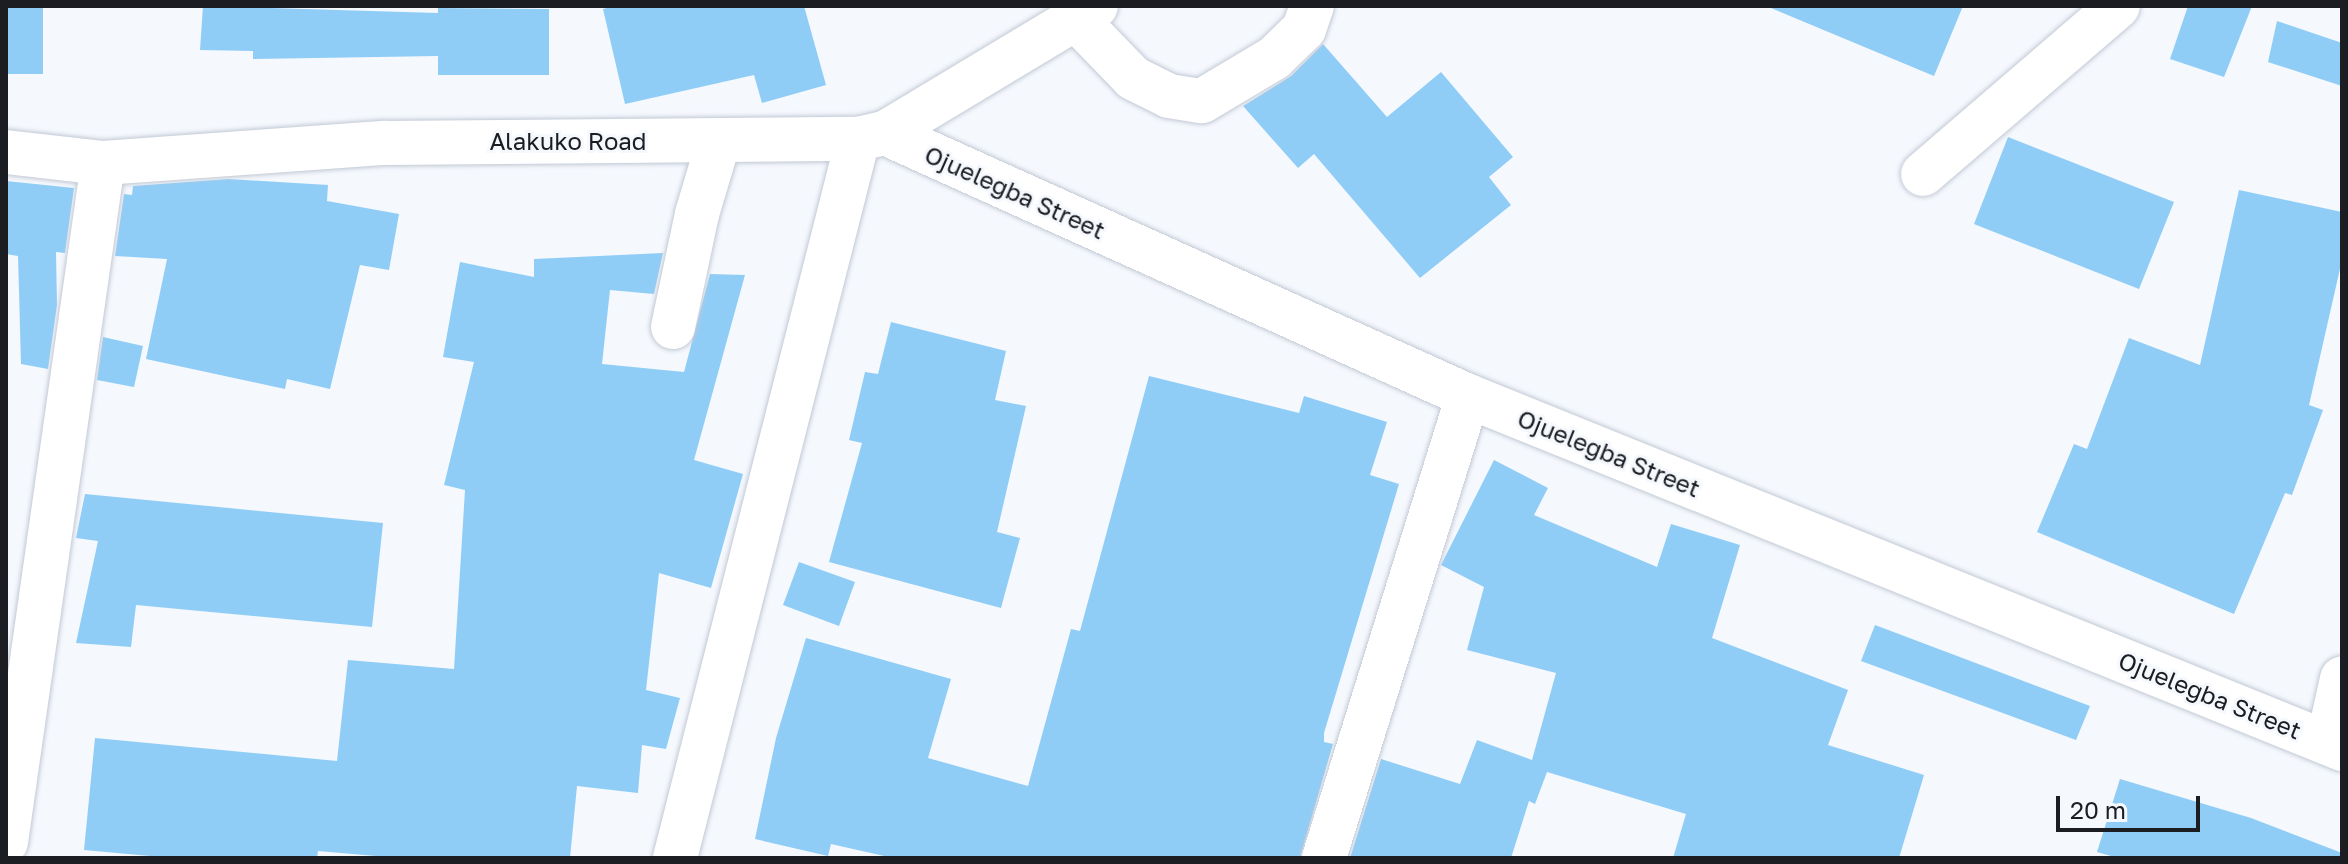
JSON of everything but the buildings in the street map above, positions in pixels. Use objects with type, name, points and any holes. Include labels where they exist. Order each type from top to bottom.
[{"type":"street","points":[[1087,14],[1133,78],[1169,96],[1202,101],[1274,58],[1304,29],[1312,6]]},
{"type":"street","points":[[1923,174],[2118,6]]},
{"type":"street","name":"Alakuko Road","points":[[6,152],[103,163],[385,143],[872,136],[1087,14]]},
{"type":"street","points":[[675,858],[872,136]]},
{"type":"street","name":"Ojuelegba Street","points":[[872,136],[1468,396],[2335,746]]},
{"type":"street","points":[[673,327],[697,214],[719,140]]},
{"type":"street","points":[[6,837],[103,163]]},
{"type":"street","points":[[1324,858],[1468,396]]},
{"type":"street","points":[[2335,746],[2342,679]]}]
